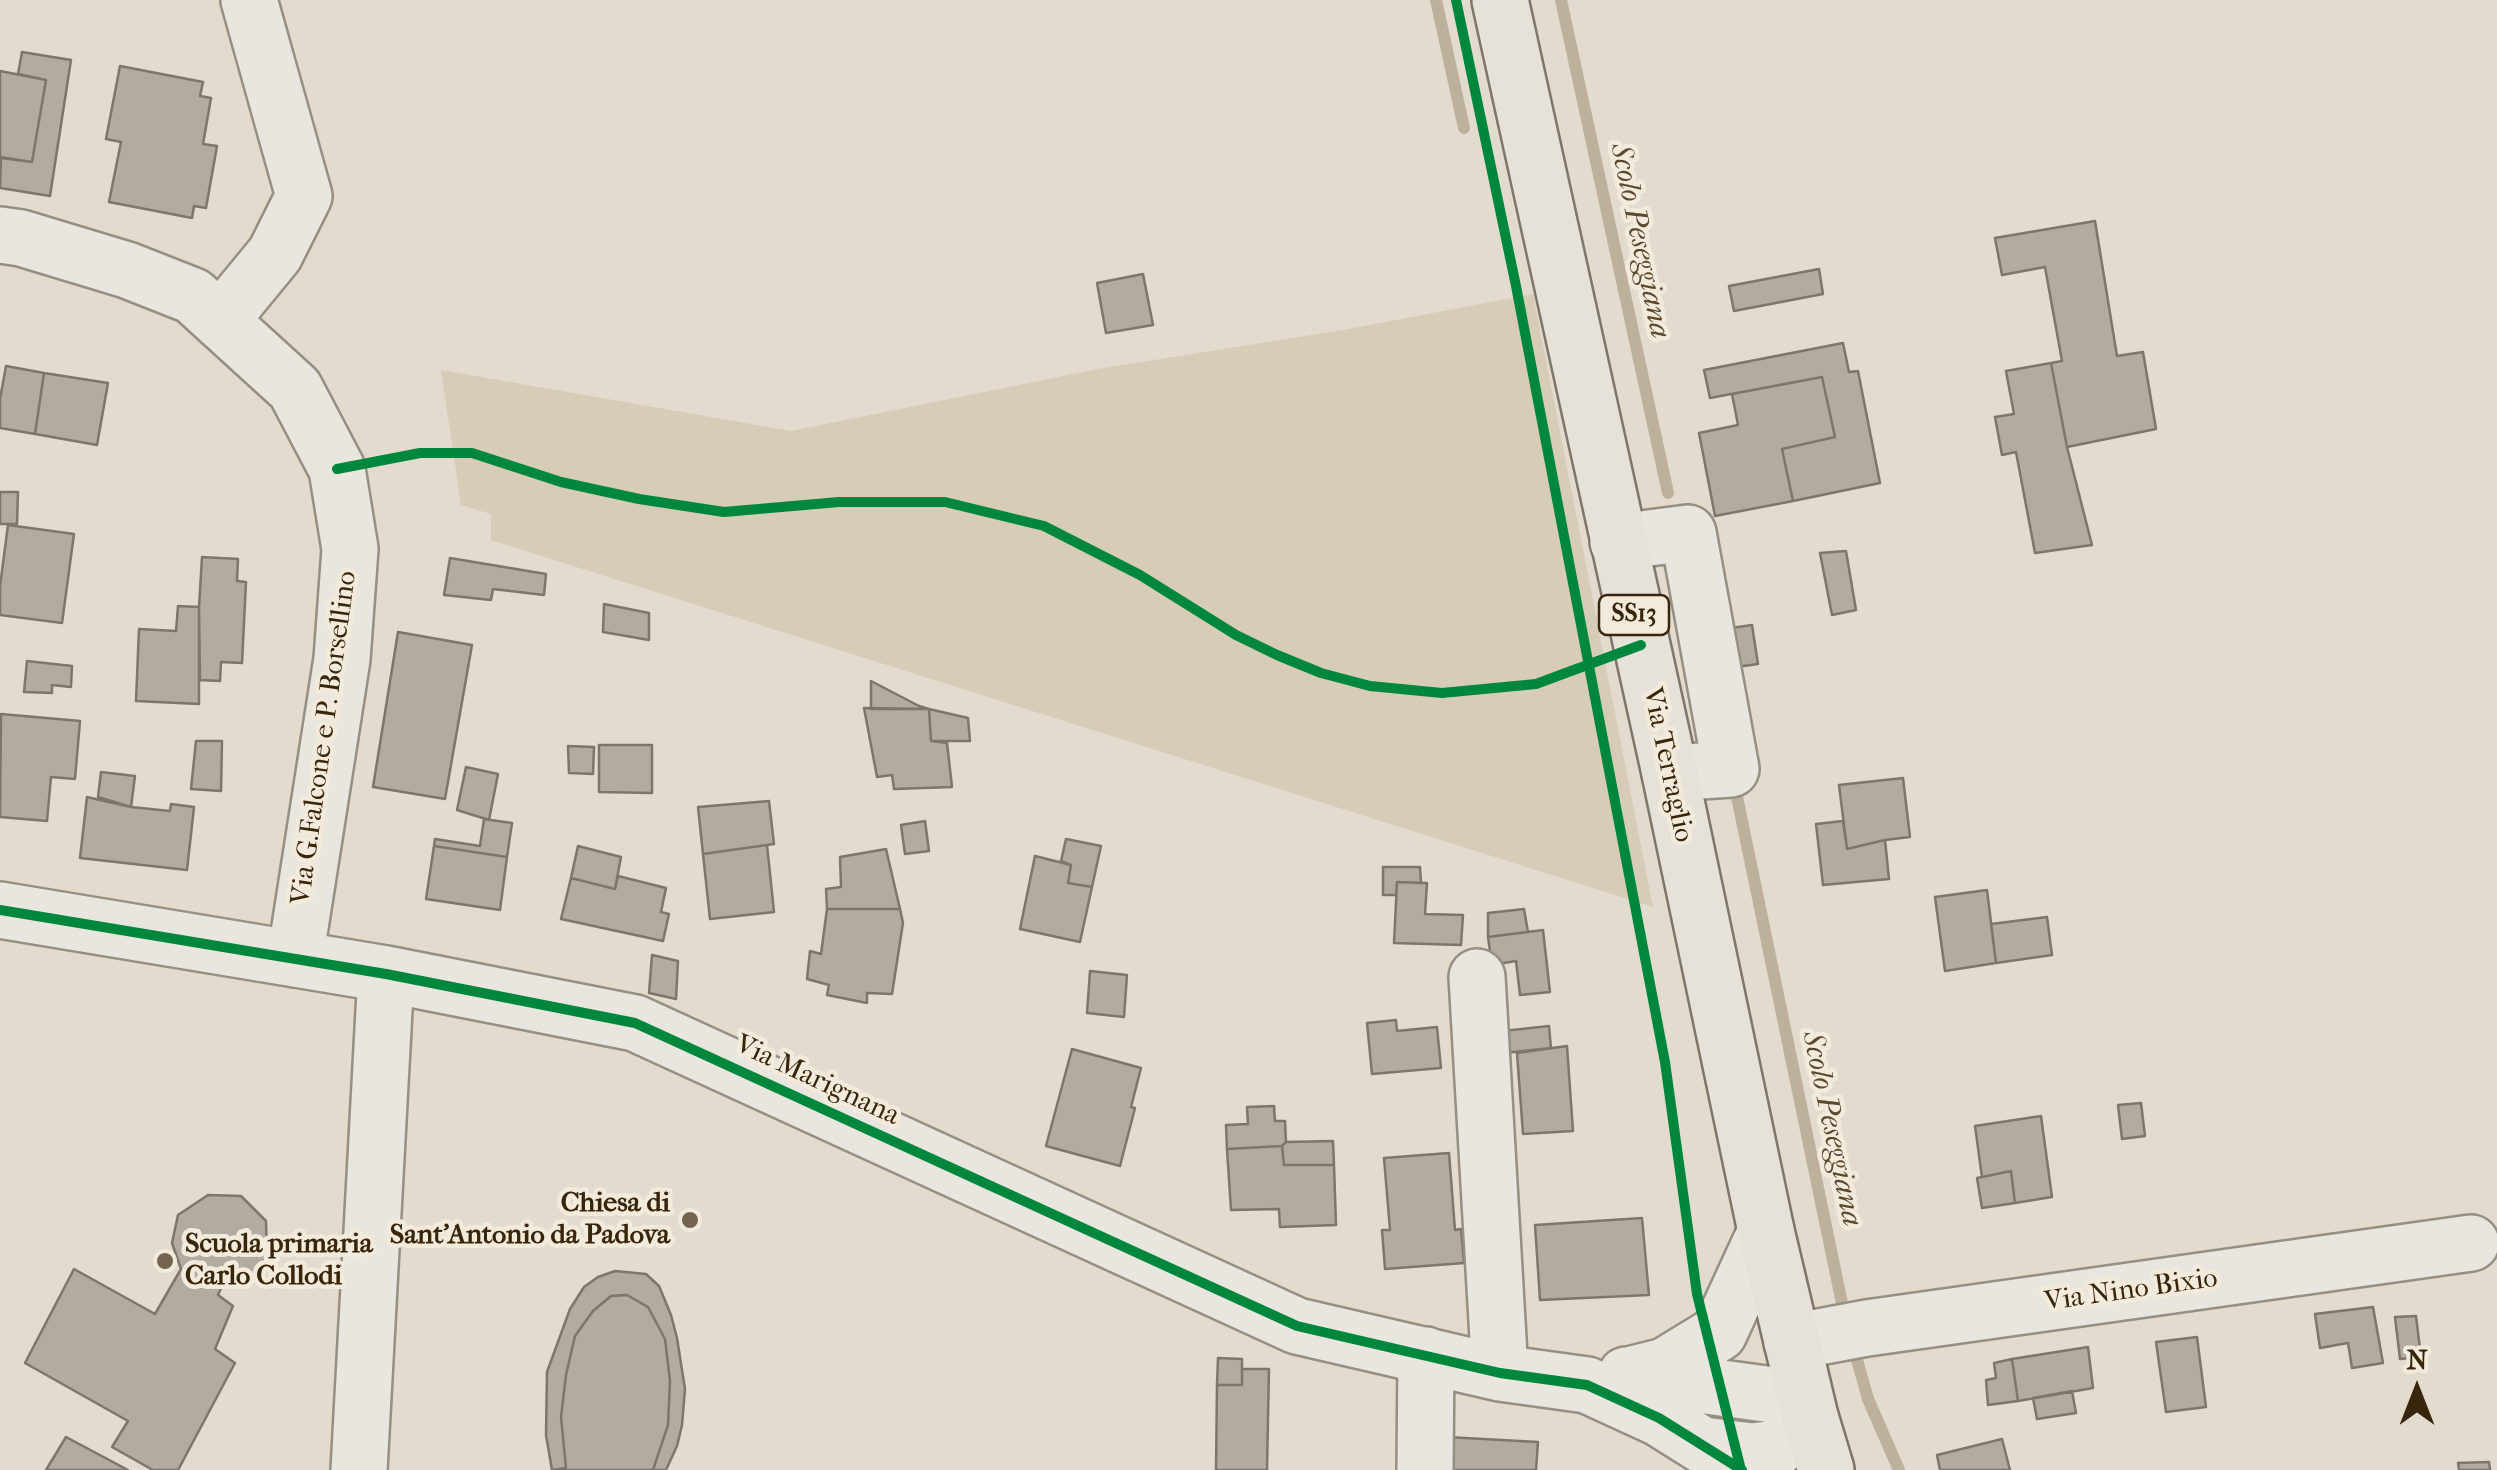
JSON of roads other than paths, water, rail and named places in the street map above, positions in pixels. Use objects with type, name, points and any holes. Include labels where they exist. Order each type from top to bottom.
[{"type":"main road","name":"Via Terraglio","points":[[1500,0],[1766,1231],[1828,1335],[1810,1416],[1826,1470]]},
{"type":"street","points":[[220,322],[275,254],[304,196],[249,0]]},
{"type":"street","name":"Via G.Falcone e P. Borsellino","points":[[0,235],[127,270],[193,296],[296,390],[337,469],[350,549],[342,660],[296,959]]},
{"type":"street","name":"Via Marignana","points":[[0,910],[386,974],[634,1023],[1297,1326],[1500,1372],[1607,1380],[1772,1395],[1810,1416],[1777,1448],[1752,1451],[1721,1462],[1607,1380]]},
{"type":"street","points":[[359,1470],[386,974]]},
{"type":"street","points":[[1477,977],[1500,1372]]},
{"type":"street","name":"Via Marignana","points":[[1607,1380],[1665,1366],[1719,1333],[1766,1231]]},
{"type":"street","name":"Via Nino Bixio","points":[[1828,1335],[2472,1243]]},
{"type":"street","points":[[1425,1470],[1426,1354]]},
{"type":"waterway","points":[[1436,0],[1464,128]]},
{"type":"waterway","name":"Scolo Peseggiana","points":[[1561,0],[1668,493]]},
{"type":"waterway","name":"Scolo Peseggiana","points":[[1736,792],[1845,1318]]},
{"type":"waterway","name":"Scolo Peseggiana","points":[[1852,1342],[1868,1399],[1899,1470]]},
{"type":"place","name":"Chiesa di Sant'Antonio da Padova","points":[[690,1220]]},
{"type":"place","name":"Scuola primaria Carlo Collodi","points":[[165,1261]]}]
